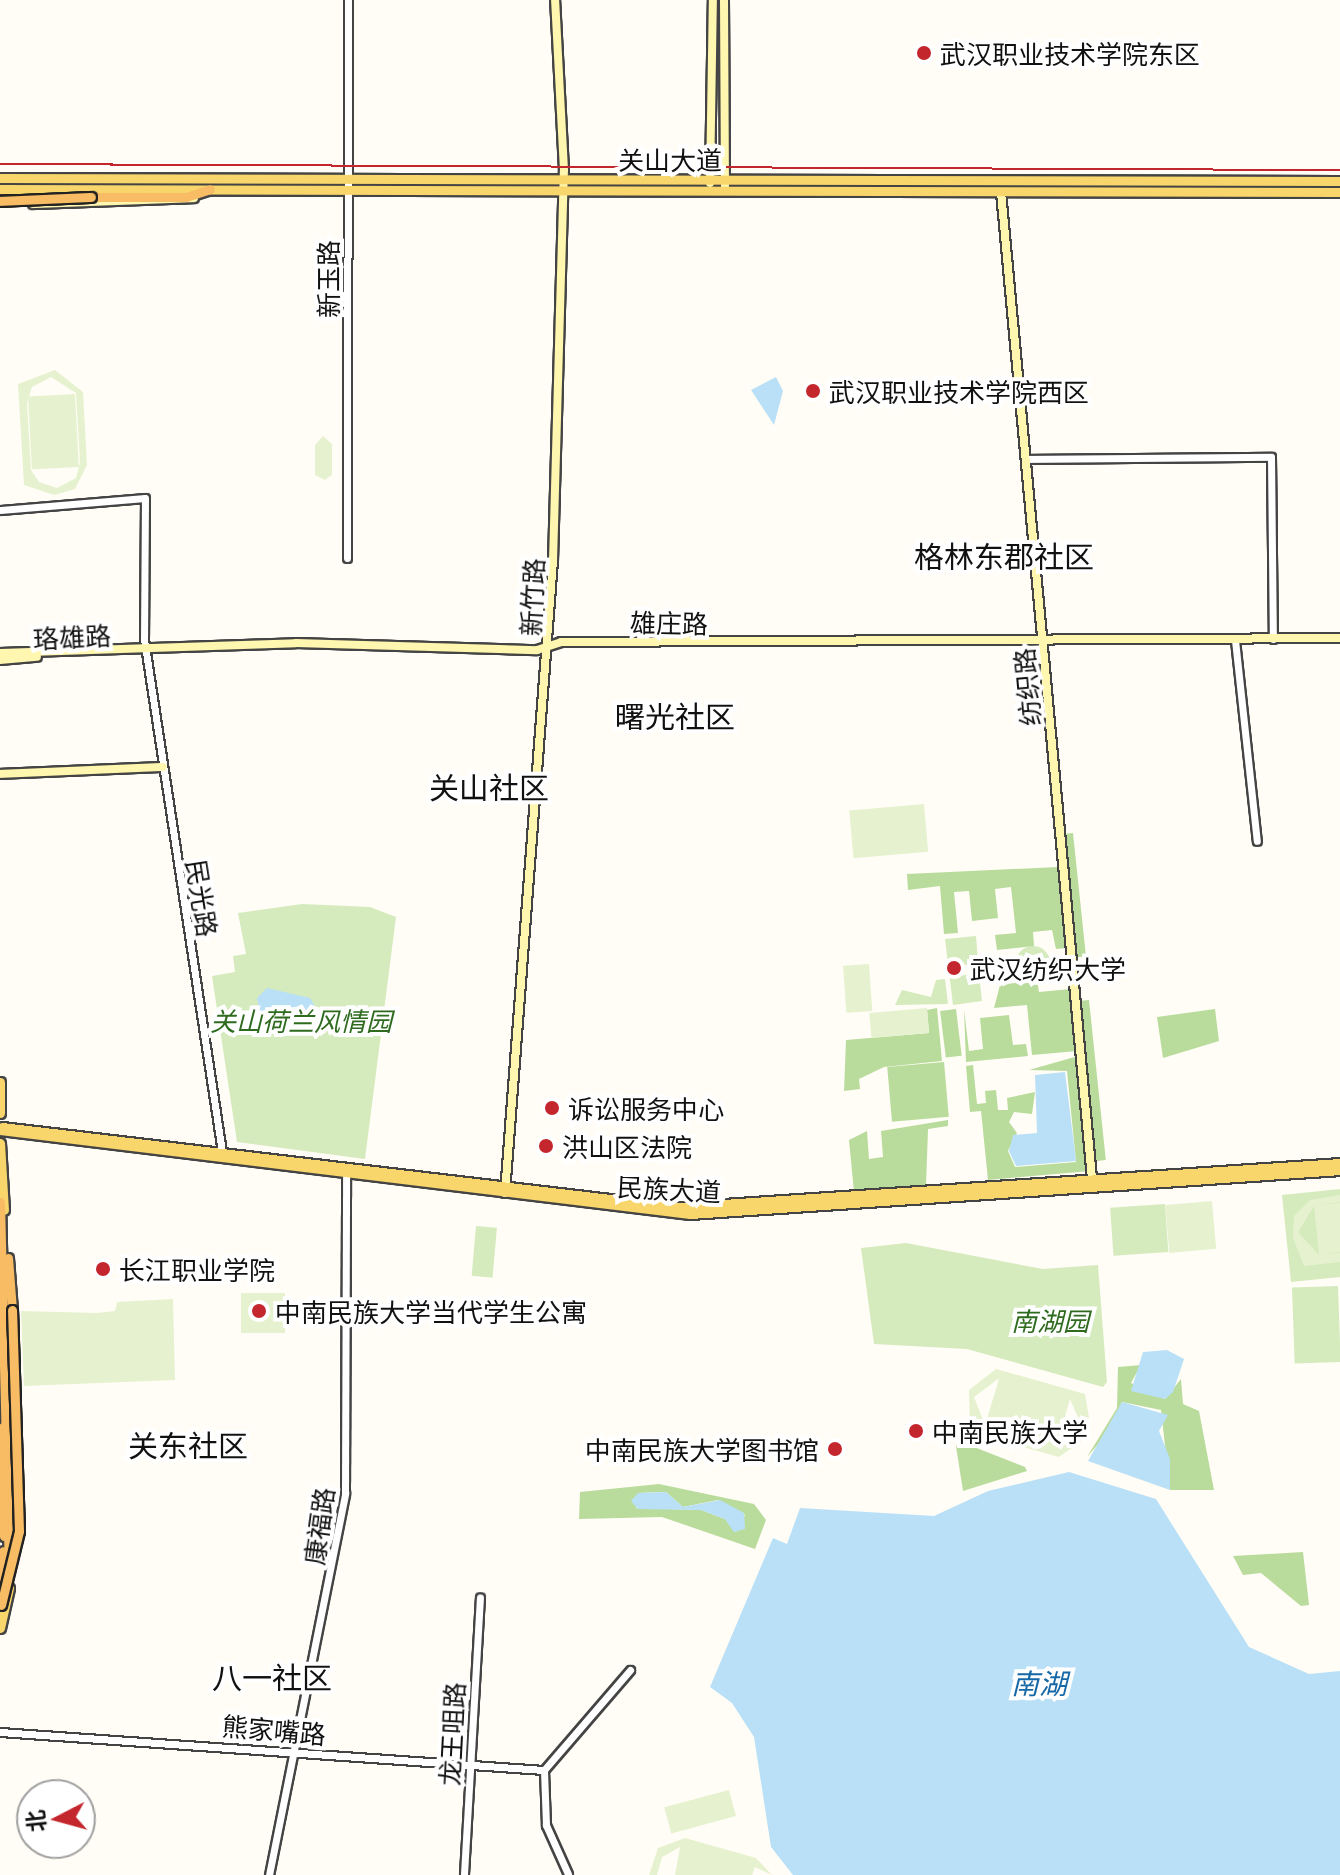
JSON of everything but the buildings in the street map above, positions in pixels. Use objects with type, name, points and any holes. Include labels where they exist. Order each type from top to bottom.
[{"type":"highway","points":[[0,201],[186,197],[210,189]]},
{"type":"highway","points":[[0,1202],[12,1511],[1,1607]]},
{"type":"highway","points":[[1,1607],[19,1531],[12,1310],[4,1222]]},
{"type":"highway","points":[[0,1356],[0,1580]]},
{"type":"main road","name":"新竹路","points":[[505,1192],[548,646],[563,186],[555,0]]},
{"type":"main road","points":[[710,186],[713,0]]},
{"type":"main road","points":[[724,0],[725,186]]},
{"type":"main road","name":"关山大道","points":[[0,177],[563,186],[1337,180]]},
{"type":"main road","name":"关山大道","points":[[0,190],[210,189],[347,184]]},
{"type":"main road","name":"关山大道","points":[[725,186],[1001,192],[1340,194]]},
{"type":"main road","points":[[0,190],[24,204],[169,204],[210,189]]},
{"type":"main road","name":"纺织路","points":[[1001,192],[1092,1178]]},
{"type":"main road","name":"雄庄路","points":[[0,653],[1340,638]]},
{"type":"main road","name":"珞雄路","points":[[0,660],[145,650]]},
{"type":"main road","points":[[0,774],[163,767]]},
{"type":"main road","points":[[0,1082],[0,1113]]},
{"type":"main road","name":"民族大道","points":[[0,1128],[222,1152],[505,1192],[703,1207],[1340,1163]]},
{"type":"main road","name":"民族大道","points":[[0,1128],[346,1175],[693,1214],[1340,1170]]},
{"type":"main road","points":[[0,1143],[16,1513],[0,1628]]},
{"type":"main road","points":[[0,1435],[0,1552]]},
{"type":"street","name":"新玉路","points":[[347,558],[348,0]]},
{"type":"street","points":[[1025,459],[1271,457],[1273,639]]},
{"type":"street","name":"民光路","points":[[0,510],[145,498],[145,650],[222,1152]]},
{"type":"street","points":[[1235,640],[1257,841]]},
{"type":"street","name":"康福路","points":[[269,1875],[345,1493],[346,1175]]},
{"type":"street","name":"龙王咀路","points":[[464,1874],[480,1597]]},
{"type":"street","points":[[568,1874],[546,1825],[544,1770],[630,1670]]},
{"type":"street","name":"熊家嘴路","points":[[0,1732],[544,1770]]},
{"type":"green space","points":[[55,370],[83,392],[87,465],[75,489],[54,495],[24,485],[18,384]],"holes":[[[51,377],[76,393],[80,462],[76,478],[57,488],[39,482],[31,470],[27,403],[32,387]]]},
{"type":"green space","points":[[75,394],[79,467],[32,469],[28,396]]},
{"type":"green space","points":[[323,436],[332,444],[332,475],[325,480],[315,475],[315,445]]},
{"type":"green space","points":[[924,804],[928,852],[853,858],[849,811]]},
{"type":"green space","points":[[1073,833],[1086,956],[1073,958],[1060,834]]},
{"type":"green space","points":[[1058,867],[1067,948],[1056,949],[1052,930],[1033,932],[1034,946],[997,950],[995,935],[1016,933],[1011,887],[995,889],[998,918],[972,921],[969,891],[954,892],[958,933],[944,934],[940,886],[908,890],[907,874]]},
{"type":"green space","name":"关山荷兰风情园","points":[[302,904],[370,907],[396,917],[365,1159],[237,1142],[212,976],[235,972],[233,956],[246,954],[238,913]]},
{"type":"green space","points":[[976,936],[978,962],[952,968],[953,976],[979,974],[982,1001],[953,1005],[945,939]]},
{"type":"green space","points":[[1033,946],[1045,951],[1050,963],[1045,975],[1033,980],[1021,975],[1016,963],[1021,951]]},
{"type":"green space","points":[[869,964],[872,1011],[846,1013],[843,966]]},
{"type":"green space","points":[[945,979],[948,1004],[895,1005],[902,990],[931,997],[936,980]]},
{"type":"green space","points":[[1037,980],[1039,992],[1071,989],[1077,1051],[1032,1055],[1027,1005],[994,1008],[1000,985]]},
{"type":"green space","points":[[1089,1000],[1106,1160],[1093,1161],[1076,1001]]},
{"type":"green space","points":[[927,1008],[929,1033],[871,1038],[869,1013]]},
{"type":"green space","points":[[937,1008],[942,1061],[884,1067],[859,1079],[860,1089],[844,1091],[846,1040],[929,1033],[927,1010]]},
{"type":"green space","points":[[956,1009],[962,1056],[946,1058],[940,1011]]},
{"type":"green space","points":[[964,1009],[969,1051],[983,1049],[980,1018],[1009,1015],[1013,1045],[1026,1044],[1028,1056],[966,1062]]},
{"type":"green space","points":[[1215,1009],[1219,1041],[1163,1058],[1157,1017]]},
{"type":"green space","points":[[1078,1056],[1090,1171],[988,1180],[981,1111],[970,1112],[966,1066],[973,1065],[977,1104],[986,1103],[985,1091],[996,1090],[998,1110],[1008,1110],[1007,1098],[1035,1092],[1032,1114],[1014,1112],[1009,1122],[1017,1133],[1008,1151],[1015,1167],[1076,1162],[1067,1071],[1029,1070]]},
{"type":"green space","points":[[944,1062],[949,1117],[892,1122],[887,1067]]},
{"type":"green space","points":[[948,1120],[948,1126],[928,1129],[926,1186],[854,1192],[849,1140],[867,1131],[869,1159],[883,1157],[881,1131]]},
{"type":"green space","points":[[1340,1189],[1340,1277],[1291,1282],[1282,1195]]},
{"type":"green space","points":[[1340,1195],[1340,1202],[1319,1205],[1340,1203],[1340,1252],[1321,1254],[1340,1253],[1340,1262],[1304,1266],[1293,1238],[1294,1216],[1310,1200]],"holes":[[[1314,1206],[1319,1255],[1298,1232]]]},
{"type":"green space","points":[[1212,1201],[1216,1249],[1169,1253],[1165,1205]]},
{"type":"green space","points":[[1165,1204],[1168,1252],[1113,1256],[1110,1208]]},
{"type":"green space","points":[[476,1226],[497,1228],[493,1278],[472,1276]]},
{"type":"green space","name":"南湖园","points":[[906,1243],[1043,1269],[1098,1265],[1107,1382],[1103,1387],[967,1349],[874,1344],[861,1248]]},
{"type":"green space","points":[[1338,1286],[1340,1362],[1295,1364],[1292,1288]]},
{"type":"green space","points":[[241,1293],[285,1293],[285,1333],[241,1333]]},
{"type":"green space","points":[[173,1299],[175,1380],[24,1386],[21,1311],[97,1313],[115,1311],[117,1302]]},
{"type":"green space","points":[[1141,1365],[1131,1383],[1165,1399],[1181,1379],[1183,1404],[1199,1411],[1214,1490],[1170,1490],[1161,1410],[1122,1402],[1108,1433],[1087,1457],[1117,1408],[1118,1367]]},
{"type":"green space","points":[[996,1369],[1085,1394],[1090,1423],[1084,1439],[1059,1457],[970,1432],[969,1390]],"holes":[[[999,1379],[985,1425],[974,1397]],[[1070,1399],[1082,1427],[1058,1446],[1057,1445]]]},
{"type":"green space","points":[[964,1443],[1025,1467],[1027,1471],[963,1491],[956,1446]]},
{"type":"green space","points":[[659,1484],[754,1504],[766,1520],[755,1549],[662,1517],[579,1519],[580,1492]],"holes":[[[666,1492],[683,1507],[718,1500],[745,1515],[736,1532],[725,1519],[701,1510],[636,1508],[638,1493]]]},
{"type":"green space","points":[[1303,1552],[1309,1605],[1301,1606],[1261,1573],[1243,1575],[1233,1556]]},
{"type":"green space","points":[[729,1790],[736,1816],[671,1833],[664,1807]]},
{"type":"green space","points":[[685,1838],[756,1858],[772,1875],[755,1867],[752,1875],[675,1875],[680,1847],[662,1857],[657,1875],[649,1875],[658,1848]]},
{"type":"water","points":[[776,377],[783,391],[774,425],[751,390]]},
{"type":"water","points":[[267,988],[310,998],[316,1008],[304,1012],[307,1031],[279,1032],[260,1013],[257,998]]},
{"type":"water","points":[[1065,1072],[1076,1161],[1016,1166],[1009,1151],[1013,1135],[1037,1133],[1035,1075]]},
{"type":"water","points":[[1167,1350],[1184,1359],[1173,1392],[1165,1399],[1131,1391],[1143,1352]]},
{"type":"water","points":[[1122,1402],[1168,1415],[1159,1431],[1170,1459],[1170,1490],[1088,1461]]},
{"type":"water","name":"南湖","points":[[1069,1472],[1156,1499],[1249,1647],[1309,1674],[1340,1671],[1340,1875],[793,1875],[771,1847],[754,1737],[732,1703],[710,1687],[773,1538],[787,1544],[800,1508],[934,1516],[988,1491]]},
{"type":"water","points":[[666,1492],[683,1507],[720,1500],[744,1513],[745,1529],[734,1532],[725,1519],[701,1510],[638,1509],[631,1501],[638,1493]]},
{"type":"tram line","points":[[0,164],[1340,170]]},
{"type":"place","name":"武汉职业技术学院东区","points":[[924,53]]},
{"type":"place","name":"武汉职业技术学院西区","points":[[813,391]]},
{"type":"place","name":"武汉纺织大学","points":[[954,968]]},
{"type":"place","name":"诉讼服务中心","points":[[552,1108]]},
{"type":"place","name":"洪山区法院","points":[[546,1146]]},
{"type":"place","name":"长江职业学院","points":[[103,1269]]},
{"type":"place","name":"中南民族大学当代学生公寓","points":[[259,1311]]},
{"type":"place","name":"中南民族大学","points":[[916,1431]]},
{"type":"place","name":"中南民族大学图书馆","points":[[835,1449]]},
{"type":"district","name":"格林东郡社区","points":[[1004,555]]},
{"type":"district","name":"曙光社区","points":[[675,715]]},
{"type":"district","name":"关山社区","points":[[489,786]]},
{"type":"district","name":"关东社区","points":[[188,1444]]},
{"type":"district","name":"八一社区","points":[[272,1676]]}]
